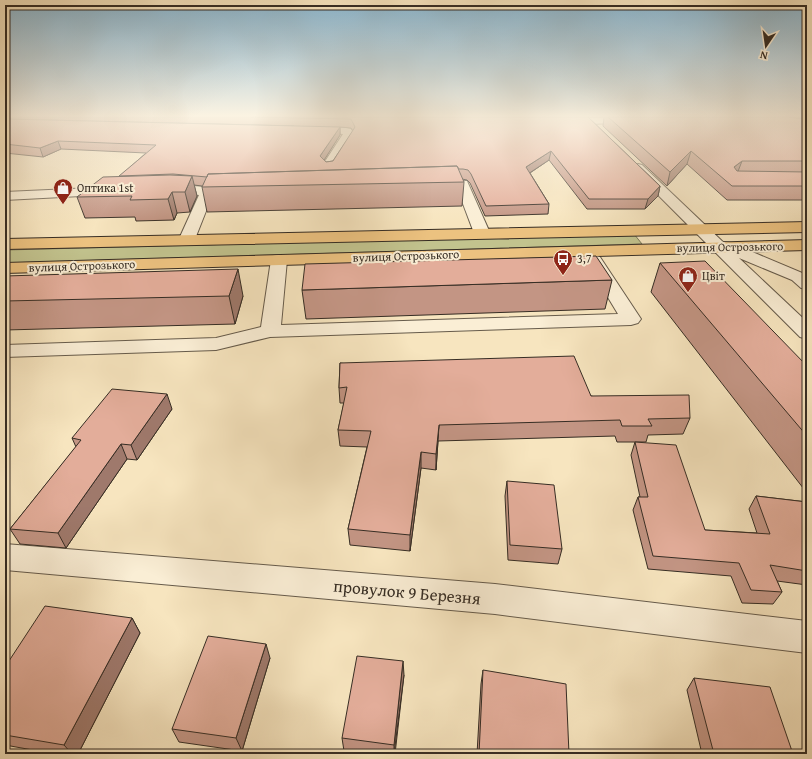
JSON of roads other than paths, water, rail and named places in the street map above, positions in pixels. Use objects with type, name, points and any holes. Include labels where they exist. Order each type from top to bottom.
[{"type":"main road","name":"вулиця Острозького","points":[[5,244],[700,228],[807,228]]},
{"type":"main road","name":"вулиця Острозького","points":[[5,268],[722,246],[807,245]]},
{"type":"street","points":[[328,166],[337,152]]},
{"type":"street","points":[[628,158],[700,228],[722,246],[807,333]]},
{"type":"street","points":[[422,185],[462,184],[482,233]]},
{"type":"street","points":[[152,190],[175,189],[207,192],[247,190]]},
{"type":"street","points":[[5,196],[128,191]]},
{"type":"street","points":[[186,239],[207,192]]},
{"type":"street","points":[[722,246],[798,276],[807,284]]},
{"type":"street","points":[[5,351],[216,344],[270,331],[631,319],[586,250]]},
{"type":"street","points":[[270,331],[280,260]]},
{"type":"street","name":"провулок 9 Березня","points":[[5,557],[495,599],[807,637]]},
{"type":"place","name":"Оптика 1st","points":[[63,205]]},
{"type":"place","name":"3,7","points":[[563,276]]},
{"type":"place","name":"Цвіт","points":[[688,293]]}]
